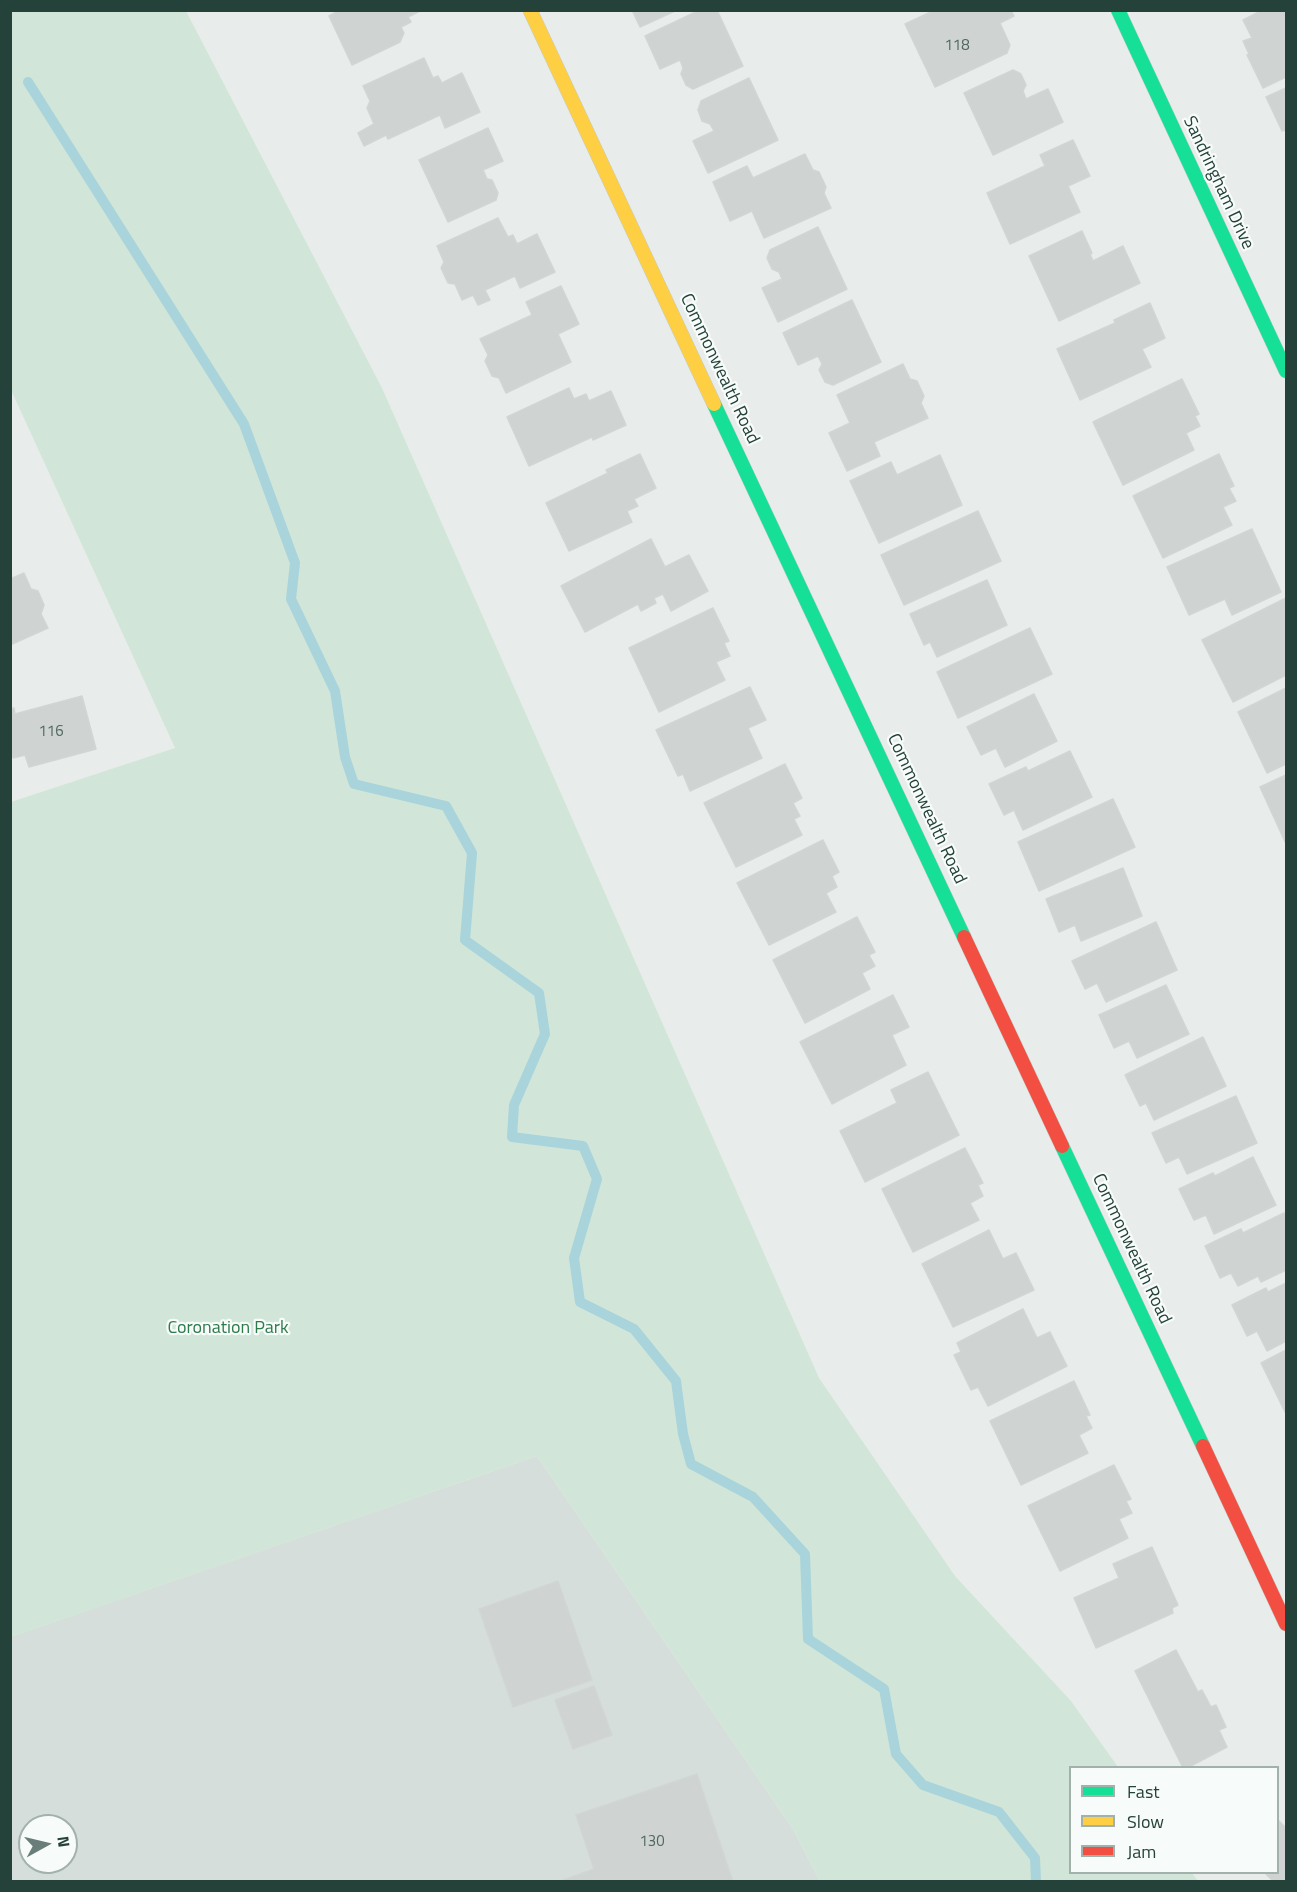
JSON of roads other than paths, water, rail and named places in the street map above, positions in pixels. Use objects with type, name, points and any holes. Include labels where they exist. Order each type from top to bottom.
[{"type":"street","name":"Commonwealth Road","points":[[530,10],[1287,1624]]},
{"type":"street","name":"Sandringham Drive","points":[[1118,10],[1287,371]]},
{"type":"waterway","points":[[28,82],[244,424],[295,563],[291,599],[335,691],[345,757],[354,784],[446,806],[472,853],[465,940],[539,993],[545,1034],[514,1105],[512,1137],[583,1146],[597,1179],[574,1258],[580,1302],[634,1329],[676,1381],[683,1434],[691,1464],[753,1497],[805,1554],[808,1639],[884,1689],[896,1754],[923,1785],[999,1812],[1035,1858],[1036,1882]]},
{"type":"park label","name":"Coronation Park","points":[[228,1329]]}]
